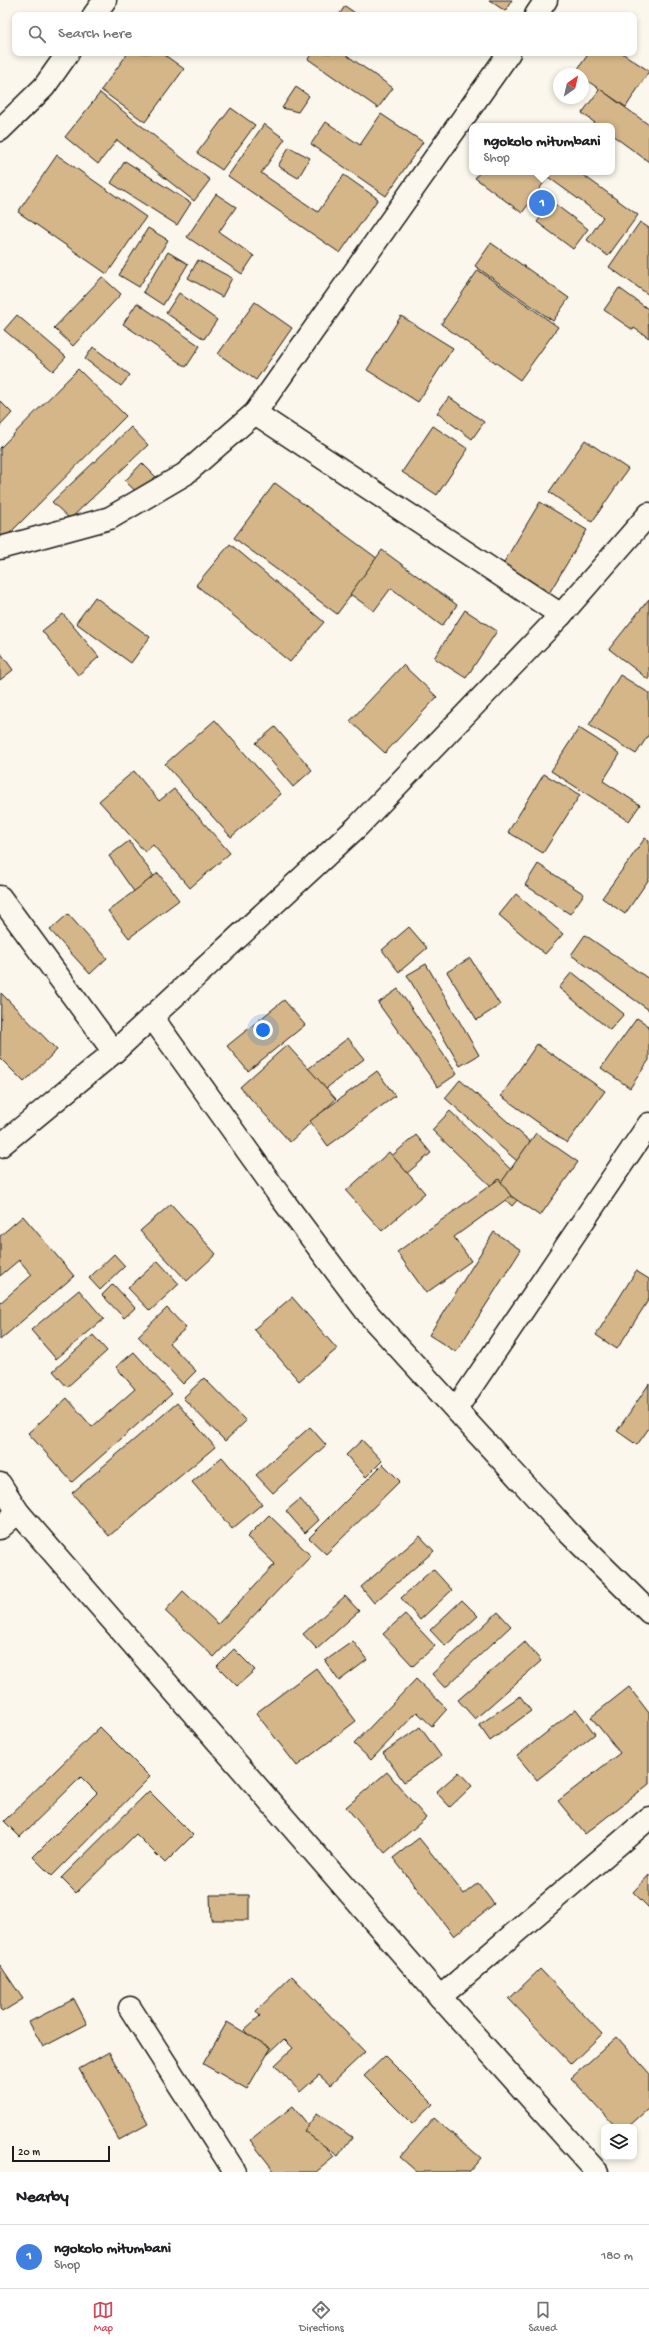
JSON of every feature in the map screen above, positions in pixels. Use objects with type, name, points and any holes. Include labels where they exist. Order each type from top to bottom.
[{"type":"street","points":[[96,12],[104,0]]},
{"type":"street","points":[[538,12],[546,0]]},
{"type":"street","points":[[0,130],[44,87],[66,56]]},
{"type":"street","points":[[0,548],[110,518],[185,474],[254,413],[507,56]]},
{"type":"street","points":[[254,413],[561,615]]},
{"type":"street","points":[[0,1146],[114,1052],[357,827],[561,615],[649,514]]},
{"type":"street","points":[[0,897],[114,1052]]},
{"type":"street","points":[[152,1017],[279,1195],[369,1315],[568,1532],[649,1612]]},
{"type":"street","points":[[456,1409],[649,1124]]},
{"type":"street","points":[[0,1484],[18,1512],[440,1997],[597,2172]]},
{"type":"street","points":[[0,1528],[18,1512]]},
{"type":"street","points":[[440,1997],[649,1818]]},
{"type":"street","points":[[130,2008],[235,2172]]},
{"type":"building","points":[[489,0],[512,0],[505,11]]},
{"type":"building","points":[[345,6],[354,12],[341,12]]},
{"type":"building","points":[[126,56],[166,56],[184,69],[145,122],[101,90]]},
{"type":"building","points":[[310,56],[348,56],[393,88],[378,108],[308,59]]},
{"type":"building","points":[[587,56],[626,56],[649,71],[626,107],[589,82],[589,68],[578,68]]},
{"type":"building","points":[[296,87],[309,96],[298,112],[282,108]]},
{"type":"building","points":[[600,89],[649,125],[649,162],[615,137],[615,123],[595,123],[582,113]]},
{"type":"building","points":[[100,93],[210,180],[194,201],[117,140],[98,164],[65,137]]},
{"type":"building","points":[[231,108],[255,125],[222,170],[197,153]]},
{"type":"building","points":[[381,114],[423,142],[386,196],[311,144],[326,122],[360,145]]},
{"type":"building","points":[[264,124],[285,139],[261,173],[318,212],[344,175],[378,199],[340,253],[228,176]]},
{"type":"building","points":[[289,147],[310,158],[298,178],[278,166]]},
{"type":"building","points":[[57,155],[146,217],[107,274],[18,212]]},
{"type":"building","points":[[125,161],[191,203],[177,225],[111,183]]},
{"type":"building","points":[[478,175],[583,175],[638,215],[608,256],[587,240],[603,217],[548,177],[522,213],[475,178]]},
{"type":"building","points":[[216,194],[236,207],[219,232],[254,256],[242,274],[187,237]]},
{"type":"building","points":[[552,202],[588,229],[573,249],[537,222]]},
{"type":"building","points":[[640,222],[649,228],[649,295],[609,267]]},
{"type":"building","points":[[148,228],[168,240],[139,287],[119,275]]},
{"type":"building","points":[[491,243],[569,298],[553,321],[475,266]]},
{"type":"building","points":[[168,252],[188,264],[163,305],[143,292]]},
{"type":"building","points":[[198,260],[232,278],[222,297],[188,278]]},
{"type":"building","points":[[478,270],[558,327],[520,380],[441,324]]},
{"type":"building","points":[[102,277],[121,294],[73,346],[54,328]]},
{"type":"building","points":[[619,288],[648,309],[649,338],[634,328],[633,330],[604,310]]},
{"type":"building","points":[[179,293],[217,320],[204,339],[166,313]]},
{"type":"building","points":[[255,302],[292,328],[256,380],[218,354]]},
{"type":"building","points":[[137,303],[200,346],[186,367],[123,324]]},
{"type":"building","points":[[17,315],[66,357],[53,371],[4,330]]},
{"type":"building","points":[[401,316],[453,348],[418,402],[367,370]]},
{"type":"building","points":[[93,347],[130,375],[121,386],[85,359]]},
{"type":"building","points":[[78,369],[126,416],[4,539],[0,535],[0,448]]},
{"type":"building","points":[[449,397],[484,422],[472,439],[437,413]]},
{"type":"building","points":[[0,401],[12,413],[0,426]]},
{"type":"building","points":[[433,426],[468,449],[437,495],[402,472]]},
{"type":"building","points":[[131,427],[148,445],[70,519],[52,502]]},
{"type":"building","points":[[585,440],[628,469],[592,522],[549,492]]},
{"type":"building","points":[[142,463],[164,485],[147,502],[125,481]]},
{"type":"building","points":[[275,483],[378,559],[337,614],[234,538]]},
{"type":"building","points":[[540,502],[587,530],[548,595],[501,567]]},
{"type":"building","points":[[230,544],[324,622],[290,662],[196,585]]},
{"type":"building","points":[[382,550],[457,605],[442,626],[391,588],[374,611],[350,594]]},
{"type":"building","points":[[95,597],[150,637],[131,663],[76,623]]},
{"type":"building","points":[[649,599],[649,680],[609,649]]},
{"type":"building","points":[[465,610],[497,631],[466,678],[434,658]]},
{"type":"building","points":[[63,614],[99,657],[78,675],[42,631]]},
{"type":"building","points":[[0,652],[13,670],[0,680]]},
{"type":"building","points":[[403,665],[437,697],[385,753],[350,721]]},
{"type":"building","points":[[620,675],[649,693],[649,734],[636,754],[589,725]]},
{"type":"building","points":[[215,720],[281,794],[231,837],[165,764]]},
{"type":"building","points":[[275,727],[312,770],[293,787],[256,743]]},
{"type":"building","points":[[579,728],[620,754],[603,781],[640,805],[629,821],[551,771]]},
{"type":"building","points":[[134,771],[159,801],[174,789],[230,853],[190,888],[153,845],[145,852],[99,801]]},
{"type":"building","points":[[544,774],[580,795],[543,853],[508,832]]},
{"type":"building","points":[[645,838],[649,841],[649,879],[625,914],[602,898]]},
{"type":"building","points":[[129,841],[167,895],[147,910],[109,856]]},
{"type":"building","points":[[538,864],[584,894],[570,914],[525,885]]},
{"type":"building","points":[[158,873],[179,900],[129,938],[108,911]]},
{"type":"building","points":[[516,894],[563,934],[545,954],[499,915]]},
{"type":"building","points":[[68,914],[107,958],[90,974],[50,930]]},
{"type":"building","points":[[409,927],[427,948],[399,972],[382,950]]},
{"type":"building","points":[[585,935],[649,979],[649,1010],[571,955]]},
{"type":"building","points":[[470,958],[500,1005],[477,1020],[447,972]]},
{"type":"building","points":[[426,964],[479,1055],[460,1066],[407,975]]},
{"type":"building","points":[[572,972],[624,1014],[610,1030],[559,988]]},
{"type":"building","points":[[398,989],[457,1074],[438,1087],[378,1003]]},
{"type":"building","points":[[1,993],[57,1050],[24,1082],[0,1058]]},
{"type":"building","points":[[284,1000],[305,1025],[248,1071],[227,1046]]},
{"type":"building","points":[[637,1018],[649,1026],[649,1060],[630,1088],[601,1068]]},
{"type":"building","points":[[348,1038],[364,1059],[302,1107],[286,1086]]},
{"type":"building","points":[[537,1044],[605,1091],[567,1143],[501,1096]]},
{"type":"building","points":[[287,1045],[336,1099],[290,1142],[240,1087]]},
{"type":"building","points":[[377,1071],[395,1096],[328,1146],[310,1121]]},
{"type":"building","points":[[460,1080],[549,1158],[533,1175],[445,1098]]},
{"type":"building","points":[[450,1111],[529,1187],[512,1206],[432,1130]]},
{"type":"building","points":[[536,1133],[578,1162],[540,1216],[498,1187]]},
{"type":"building","points":[[416,1135],[431,1153],[380,1196],[365,1179]]},
{"type":"building","points":[[389,1152],[425,1193],[382,1231],[346,1191]]},
{"type":"building","points":[[499,1179],[511,1196],[454,1237],[471,1261],[426,1293],[397,1252]]},
{"type":"building","points":[[171,1204],[216,1254],[187,1281],[140,1231]]},
{"type":"building","points":[[23,1216],[74,1276],[0,1340],[0,1303],[32,1275],[19,1260],[0,1276],[0,1236]]},
{"type":"building","points":[[494,1232],[521,1250],[456,1352],[429,1335]]},
{"type":"building","points":[[114,1254],[125,1266],[100,1290],[89,1278]]},
{"type":"building","points":[[158,1261],[179,1284],[150,1311],[128,1288]]},
{"type":"building","points":[[636,1271],[649,1279],[649,1299],[617,1349],[596,1335]]},
{"type":"building","points":[[113,1284],[135,1308],[124,1318],[102,1295]]},
{"type":"building","points":[[79,1290],[104,1319],[56,1359],[31,1330]]},
{"type":"building","points":[[292,1297],[337,1349],[299,1381],[254,1329]]},
{"type":"building","points":[[167,1308],[186,1328],[169,1343],[196,1371],[183,1384],[138,1336]]},
{"type":"building","points":[[93,1335],[107,1351],[67,1387],[53,1371]]},
{"type":"building","points":[[134,1352],[172,1394],[72,1482],[28,1433],[67,1398],[92,1427],[135,1389],[116,1367]]},
{"type":"building","points":[[204,1378],[246,1421],[225,1441],[183,1398]]},
{"type":"building","points":[[649,1384],[649,1428],[637,1445],[617,1431]]},
{"type":"building","points":[[177,1403],[215,1447],[109,1536],[72,1493]]},
{"type":"building","points":[[310,1427],[326,1445],[273,1493],[256,1475]]},
{"type":"building","points":[[362,1440],[382,1461],[366,1477],[346,1455]]},
{"type":"building","points":[[222,1457],[262,1504],[232,1529],[192,1482]]},
{"type":"building","points":[[383,1464],[400,1481],[326,1554],[309,1538]]},
{"type":"building","points":[[300,1499],[319,1520],[305,1533],[286,1511]]},
{"type":"building","points":[[269,1515],[311,1556],[214,1657],[165,1611],[183,1591],[218,1624],[275,1564],[247,1537]]},
{"type":"building","points":[[420,1536],[434,1551],[374,1603],[361,1587]]},
{"type":"building","points":[[433,1569],[452,1590],[420,1620],[401,1598]]},
{"type":"building","points":[[345,1596],[359,1611],[317,1649],[303,1634]]},
{"type":"building","points":[[462,1600],[478,1616],[445,1646],[430,1630]]},
{"type":"building","points":[[498,1612],[511,1626],[445,1688],[432,1674]]},
{"type":"building","points":[[405,1614],[435,1646],[413,1666],[383,1634]]},
{"type":"building","points":[[353,1641],[367,1660],[339,1681],[325,1661]]},
{"type":"building","points":[[525,1642],[541,1661],[475,1719],[458,1700]]},
{"type":"building","points":[[234,1649],[255,1670],[237,1686],[217,1666]]},
{"type":"building","points":[[316,1668],[356,1721],[297,1766],[256,1713]]},
{"type":"building","points":[[416,1679],[447,1709],[432,1726],[417,1712],[371,1760],[354,1744]]},
{"type":"building","points":[[629,1687],[649,1713],[649,1784],[585,1834],[558,1801],[620,1753],[591,1717]]},
{"type":"building","points":[[520,1696],[531,1711],[490,1741],[479,1725]]},
{"type":"building","points":[[576,1709],[595,1734],[537,1780],[517,1756]]},
{"type":"building","points":[[100,1727],[150,1777],[52,1876],[33,1857],[97,1793],[81,1777],[20,1837],[4,1821]]},
{"type":"building","points":[[420,1727],[441,1756],[404,1782],[383,1753]]},
{"type":"building","points":[[387,1772],[426,1818],[385,1853],[346,1807]]},
{"type":"building","points":[[459,1772],[472,1786],[450,1807],[436,1792]]},
{"type":"building","points":[[149,1791],[193,1835],[165,1863],[136,1834],[76,1893],[61,1878]]},
{"type":"building","points":[[419,1838],[464,1894],[478,1883],[494,1904],[454,1936],[393,1858]]},
{"type":"building","points":[[649,1875],[649,1908],[633,1892]]},
{"type":"building","points":[[210,1895],[249,1895],[249,1920],[211,1920]]},
{"type":"building","points":[[0,1965],[23,1999],[2,2012],[0,2010]]},
{"type":"building","points":[[540,1969],[602,2034],[571,2064],[509,1999]]},
{"type":"building","points":[[292,1976],[365,2052],[330,2085],[319,2075],[300,2092],[275,2065],[293,2048],[284,2039],[267,2055],[244,2030],[260,2016],[256,2011]]},
{"type":"building","points":[[74,1999],[87,2024],[43,2047],[29,2022]]},
{"type":"building","points":[[227,2022],[271,2048],[247,2089],[203,2064]]},
{"type":"building","points":[[617,2037],[649,2073],[649,2108],[631,2124],[613,2124],[571,2078]]},
{"type":"building","points":[[109,2052],[148,2124],[119,2140],[79,2069]]},
{"type":"building","points":[[385,2056],[433,2104],[412,2124],[364,2076]]},
{"type":"building","points":[[293,2106],[334,2157],[316,2172],[275,2172],[250,2140]]},
{"type":"building","points":[[317,2113],[352,2137],[338,2156],[304,2131]]},
{"type":"building","points":[[434,2118],[481,2158],[469,2172],[417,2172],[400,2157]]},
{"type":"place","name":"ngokolo mitumbani","points":[[542,203]]}]
